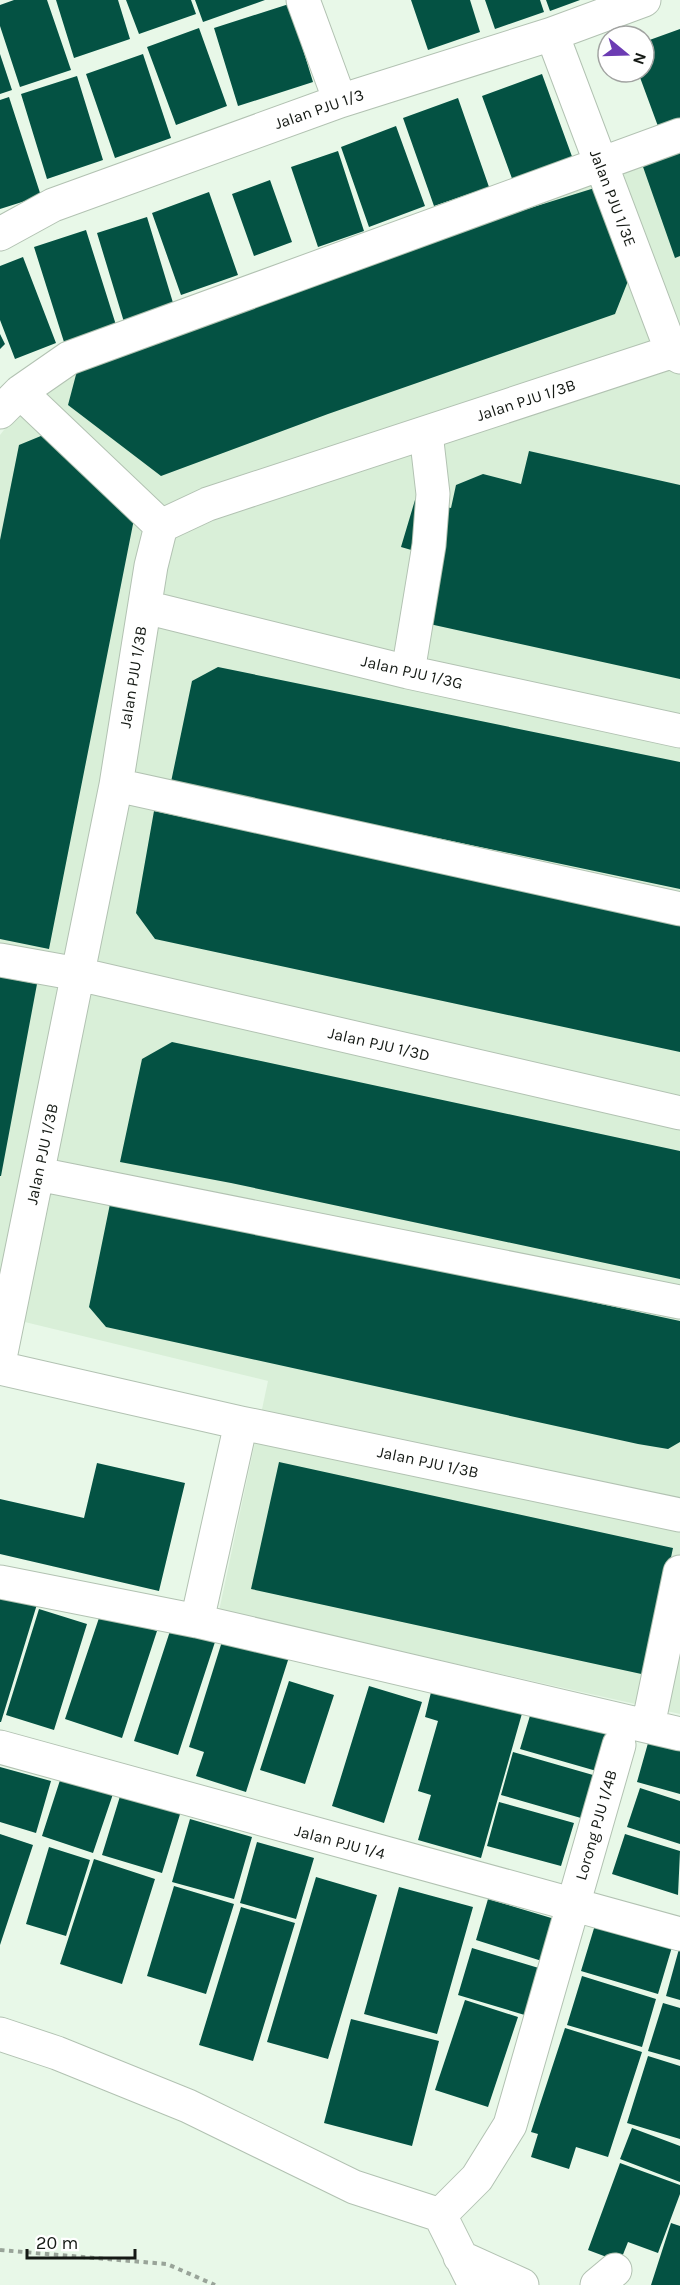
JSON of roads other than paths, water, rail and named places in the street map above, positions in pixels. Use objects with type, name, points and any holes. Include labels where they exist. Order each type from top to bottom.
[{"type":"street","points":[[303,0],[340,101]]},
{"type":"street","name":"Jalan PJU 1/3","points":[[0,234],[53,206],[340,101],[552,34],[644,0]]},
{"type":"street","name":"Jalan PJU 1/3E","points":[[552,34],[600,163],[677,353]]},
{"type":"street","points":[[161,526],[10,402],[69,358],[680,135]]},
{"type":"street","name":"Jalan PJU 1/3B","points":[[0,1358],[116,785],[151,566],[161,526],[208,504],[677,353]]},
{"type":"street","points":[[408,672],[429,545],[433,494],[426,433]]},
{"type":"street","name":"Jalan PJU 1/3G","points":[[145,607],[408,672],[680,731]]},
{"type":"street","points":[[116,785],[680,909]]},
{"type":"street","name":"Jalan PJU 1/3D","points":[[0,960],[78,974],[680,1113]]},
{"type":"street","points":[[38,1173],[680,1302]]},
{"type":"street","name":"Jalan PJU 1/3B","points":[[0,1368],[241,1423],[680,1515]]},
{"type":"street","points":[[197,1621],[241,1423]]},
{"type":"street","points":[[648,1726],[680,1572]]},
{"type":"street","points":[[0,1582],[197,1621],[680,1734]]},
{"type":"street","name":"Lorong PJU 1/4B","points":[[440,2216],[477,2178],[510,2125],[619,1745]]},
{"type":"street","name":"Jalan PJU 1/4","points":[[0,1747],[680,1934]]},
{"type":"street","points":[[0,2034],[57,2053],[188,2106],[354,2187],[440,2216],[468,2271],[522,2285]]}]
